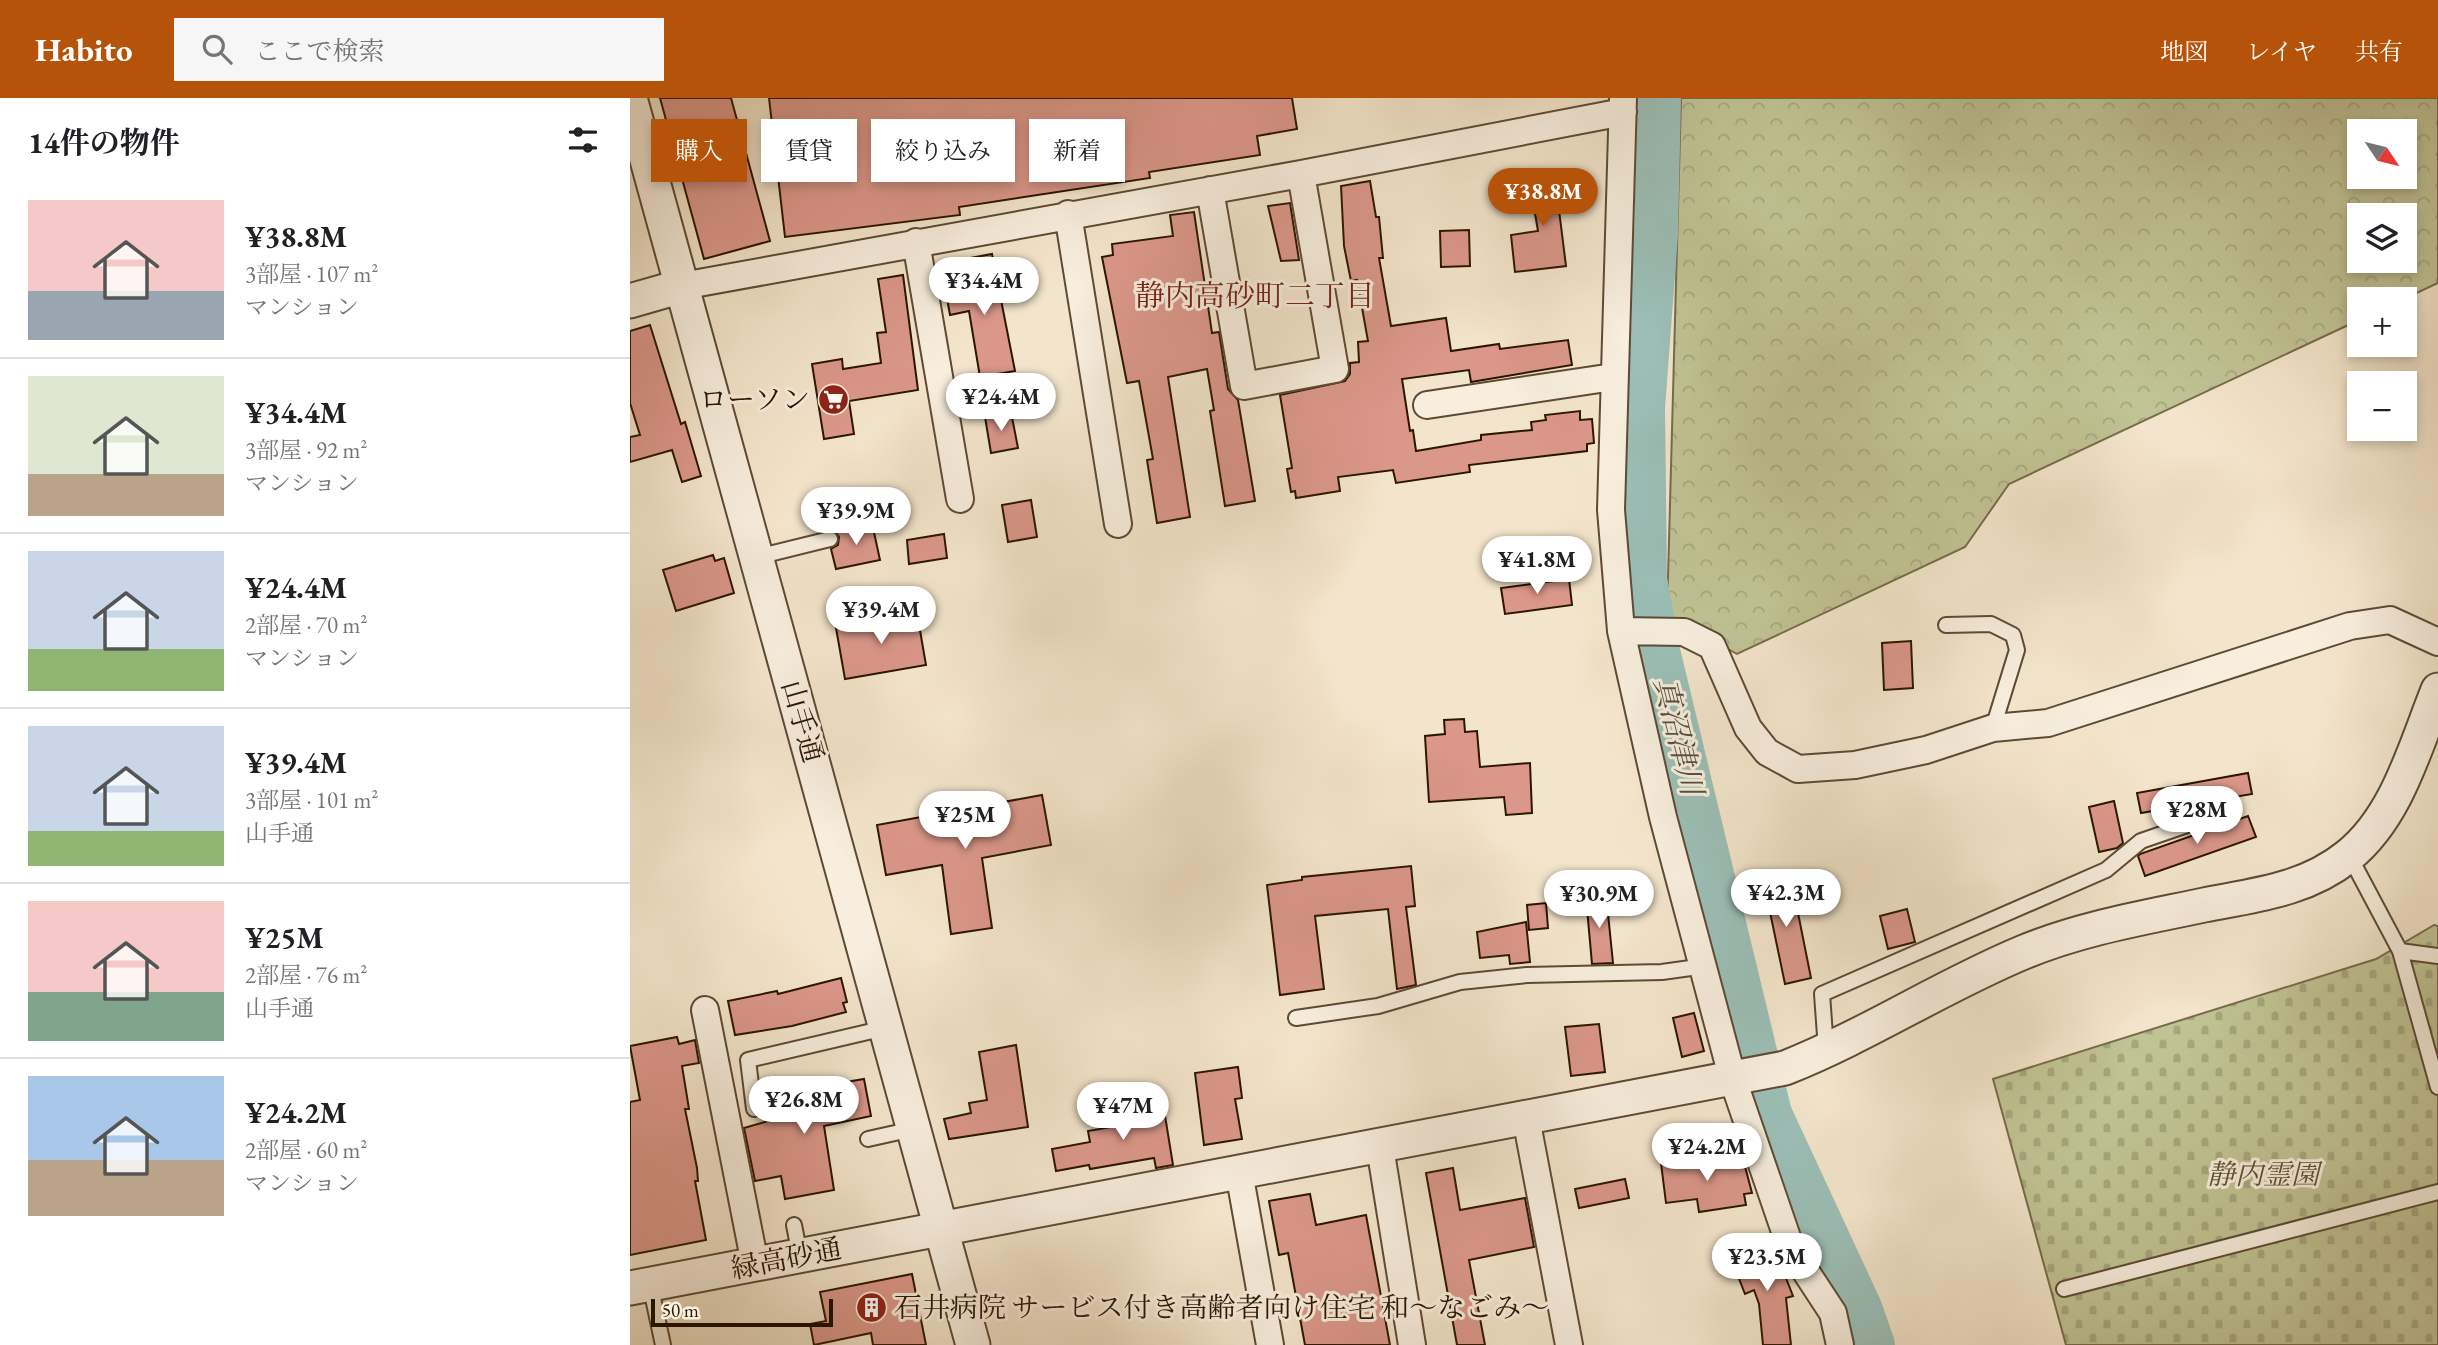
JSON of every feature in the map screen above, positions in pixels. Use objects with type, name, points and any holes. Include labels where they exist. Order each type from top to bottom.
[{"type":"street","name":"山手通","points":[[630,99],[973,1345]]},
{"type":"street","points":[[630,301],[682,286],[1068,214],[1301,174],[1623,105],[1611,510],[1629,631],[1663,817],[1705,966],[1791,1249],[1833,1313],[1840,1345]]},
{"type":"street","points":[[1210,190],[1244,386],[1335,369],[1301,174]]},
{"type":"street","points":[[1068,214],[1118,524]]},
{"type":"street","points":[[916,242],[960,499]]},
{"type":"street","points":[[1427,405],[1613,377]]},
{"type":"street","points":[[1629,631],[1684,632],[1712,646],[1748,728],[1767,752],[1798,769],[1855,765],[1926,750],[1993,728],[2048,723],[2350,626],[2390,620],[2438,642]]},
{"type":"street","name":"緑高砂通","points":[[640,1286],[755,1264],[797,1241],[941,1229],[1785,1068],[1826,1051],[2026,951],[2093,928],[2287,889],[2320,876],[2349,855],[2370,833],[2390,804],[2438,690]]},
{"type":"street","points":[[705,1010],[755,1264]]},
{"type":"street","points":[[1526,1118],[1569,1345]]},
{"type":"street","points":[[1380,1147],[1412,1345]]},
{"type":"street","points":[[1239,1172],[1270,1345]]},
{"type":"lane","points":[[757,557],[830,539]]},
{"type":"lane","points":[[1946,625],[1991,624],[2013,635],[2017,650],[1993,728]]},
{"type":"lane","points":[[1826,1051],[1822,994],[2106,870],[2141,841],[2231,810]]},
{"type":"lane","points":[[2349,855],[2400,951],[2438,1087]]},
{"type":"lane","points":[[2400,951],[2438,956]]},
{"type":"lane","points":[[1296,1018],[1378,1006],[1460,982],[1527,975],[1662,972],[1705,966]]},
{"type":"lane","points":[[754,1109],[748,1060],[885,1028]]},
{"type":"lane","points":[[868,1139],[914,1129]]},
{"type":"lane","points":[[2064,1289],[2438,1192]]},
{"type":"lane","points":[[640,1286],[663,1345]]},
{"type":"green space","points":[[1681,98],[2438,98],[2438,283],[2417,293],[2417,287],[2347,287],[2347,326],[2009,484],[1965,547],[1737,654],[1667,615]]},
{"type":"green space","name":"静内霊園","points":[[2434,925],[2438,926],[2438,1345],[2066,1345],[1993,1079],[2376,959]]},
{"type":"building","points":[[660,98],[731,98],[737,119],[666,119]]},
{"type":"building","points":[[769,98],[1292,98],[1297,129],[1257,136],[1260,155],[1149,172],[1150,178],[1125,182],[1125,119],[1029,119],[1029,182],[1124,182],[959,207],[960,215],[785,237],[779,182],[857,182],[857,119],[771,119]]},
{"type":"building","points":[[747,157],[770,241],[704,259],[683,182],[747,182]]},
{"type":"building","points":[[1565,175],[1566,201],[1558,202],[1566,266],[1515,272],[1511,235],[1538,231],[1529,178]]},
{"type":"building","points":[[1370,181],[1376,217],[1379,217],[1383,258],[1379,258],[1391,326],[1446,318],[1451,351],[1499,344],[1500,349],[1568,340],[1572,365],[1471,382],[1469,370],[1402,379],[1416,451],[1481,440],[1481,435],[1532,430],[1531,422],[1546,420],[1545,415],[1580,411],[1580,420],[1592,419],[1594,443],[1587,444],[1587,451],[1469,465],[1470,472],[1396,483],[1393,470],[1338,477],[1340,491],[1296,498],[1295,491],[1291,492],[1287,469],[1292,468],[1280,395],[1345,381],[1350,374],[1350,363],[1359,362],[1358,342],[1368,341],[1357,280],[1351,281],[1344,246],[1341,186]]},
{"type":"building","points":[[1290,203],[1299,260],[1281,261],[1268,206]]},
{"type":"building","points":[[1194,212],[1212,333],[1219,332],[1228,389],[1238,400],[1255,501],[1225,506],[1210,411],[1214,410],[1207,369],[1168,377],[1190,517],[1157,523],[1147,460],[1153,459],[1139,381],[1127,383],[1102,257],[1113,255],[1112,244],[1173,236],[1170,215]]},
{"type":"building","points":[[1469,230],[1470,266],[1441,267],[1440,231]]},
{"type":"building","points":[[992,254],[1015,371],[980,377],[969,311],[950,315],[945,287],[974,282],[970,258]]},
{"type":"building","points":[[903,275],[918,390],[849,401],[854,434],[824,439],[812,364],[842,359],[843,369],[881,363],[877,333],[886,332],[878,279]]},
{"type":"building","points":[[650,325],[681,424],[685,422],[701,476],[682,482],[672,450],[630,462],[630,437],[640,435],[630,403],[630,331]]},
{"type":"building","points":[[1011,412],[1018,448],[991,453],[985,417]]},
{"type":"building","points":[[1031,500],[1037,537],[1008,542],[1002,505]]},
{"type":"building","points":[[872,523],[880,560],[836,569],[831,549],[838,545],[839,537],[835,531]]},
{"type":"building","points":[[944,534],[947,558],[909,564],[907,540]]},
{"type":"building","points":[[713,555],[715,561],[724,558],[734,593],[676,611],[663,570]]},
{"type":"building","points":[[1569,579],[1572,605],[1505,614],[1501,588]]},
{"type":"building","points":[[917,613],[926,665],[845,679],[836,628]]},
{"type":"building","points":[[1911,641],[1913,688],[1884,690],[1882,643]]},
{"type":"building","points":[[1464,719],[1465,732],[1477,731],[1480,767],[1530,763],[1532,813],[1506,815],[1504,797],[1429,802],[1425,736],[1445,734],[1444,720]]},
{"type":"building","points":[[2248,773],[2252,794],[2141,813],[2137,793]]},
{"type":"building","points":[[1042,795],[1051,845],[982,858],[992,928],[951,934],[942,865],[886,875],[877,825]]},
{"type":"building","points":[[2114,801],[2123,843],[2117,848],[2099,852],[2089,807]]},
{"type":"building","points":[[2248,816],[2256,837],[2145,876],[2138,856],[2140,854]]},
{"type":"building","points":[[1411,866],[1415,906],[1406,907],[1416,985],[1397,989],[1388,909],[1315,916],[1324,989],[1280,995],[1267,885],[1302,880],[1302,877]]},
{"type":"building","points":[[1791,878],[1811,978],[1785,984],[1770,912],[1765,913],[1757,888]]},
{"type":"building","points":[[1606,894],[1613,963],[1592,964],[1586,897]]},
{"type":"building","points":[[1546,903],[1548,928],[1529,930],[1527,905]]},
{"type":"building","points":[[1907,909],[1915,942],[1888,949],[1880,916]]},
{"type":"building","points":[[1526,922],[1530,962],[1510,964],[1509,955],[1480,958],[1477,932]]},
{"type":"building","points":[[841,978],[847,1002],[843,1003],[846,1012],[792,1026],[735,1035],[728,1001],[777,991],[778,994]]},
{"type":"building","points":[[1694,1013],[1704,1051],[1682,1057],[1673,1018]]},
{"type":"building","points":[[1599,1024],[1605,1072],[1571,1076],[1565,1027]]},
{"type":"building","points":[[677,1037],[679,1044],[695,1040],[699,1063],[682,1066],[689,1109],[685,1109],[697,1168],[698,1181],[695,1181],[706,1240],[630,1255],[630,1102],[640,1100],[630,1046]]},
{"type":"building","points":[[1016,1045],[1028,1127],[949,1139],[944,1119],[971,1113],[969,1103],[987,1100],[979,1052]]},
{"type":"building","points":[[1238,1067],[1242,1098],[1235,1099],[1242,1139],[1204,1145],[1195,1073]]},
{"type":"building","points":[[864,1079],[871,1116],[824,1126],[834,1190],[785,1199],[781,1176],[755,1181],[744,1128],[775,1119],[770,1095]]},
{"type":"building","points":[[1161,1091],[1173,1165],[1156,1168],[1154,1158],[1090,1169],[1089,1165],[1056,1171],[1052,1149],[1090,1142],[1088,1131],[1145,1121],[1142,1093]]},
{"type":"building","points":[[1703,1158],[1704,1165],[1743,1159],[1752,1193],[1744,1194],[1746,1205],[1699,1212],[1697,1199],[1666,1203],[1661,1163]]},
{"type":"building","points":[[1453,1168],[1460,1210],[1525,1198],[1534,1247],[1469,1260],[1485,1345],[1457,1345],[1426,1173]]},
{"type":"building","points":[[1625,1179],[1629,1198],[1579,1208],[1575,1189]]},
{"type":"building","points":[[1310,1194],[1316,1225],[1366,1215],[1390,1345],[1305,1345],[1288,1253],[1279,1255],[1269,1201]]},
{"type":"building","points":[[1773,1245],[1793,1296],[1786,1298],[1791,1345],[1763,1345],[1759,1304],[1754,1290],[1745,1294],[1732,1261]]},
{"type":"building","name":"石井病院 サービス付き高齢者向け住宅 和～なごみ～","points":[[912,1274],[926,1345],[873,1345],[871,1333],[814,1345],[810,1324],[826,1321],[820,1292]]},
{"type":"waterway","name":"真沼津川","points":[[1659,98],[1656,234],[1643,408],[1645,579],[1658,651],[1770,1114],[1860,1308],[1873,1345]]},
{"type":"place","name":"ローソン","points":[[833,399]]},
{"type":"place","name":"石井病院 サービス付き高齢者向け住宅 和～なごみ～","points":[[871,1307]]},
{"type":"district","name":"静内高砂町二丁目","points":[[1255,295]]}]
